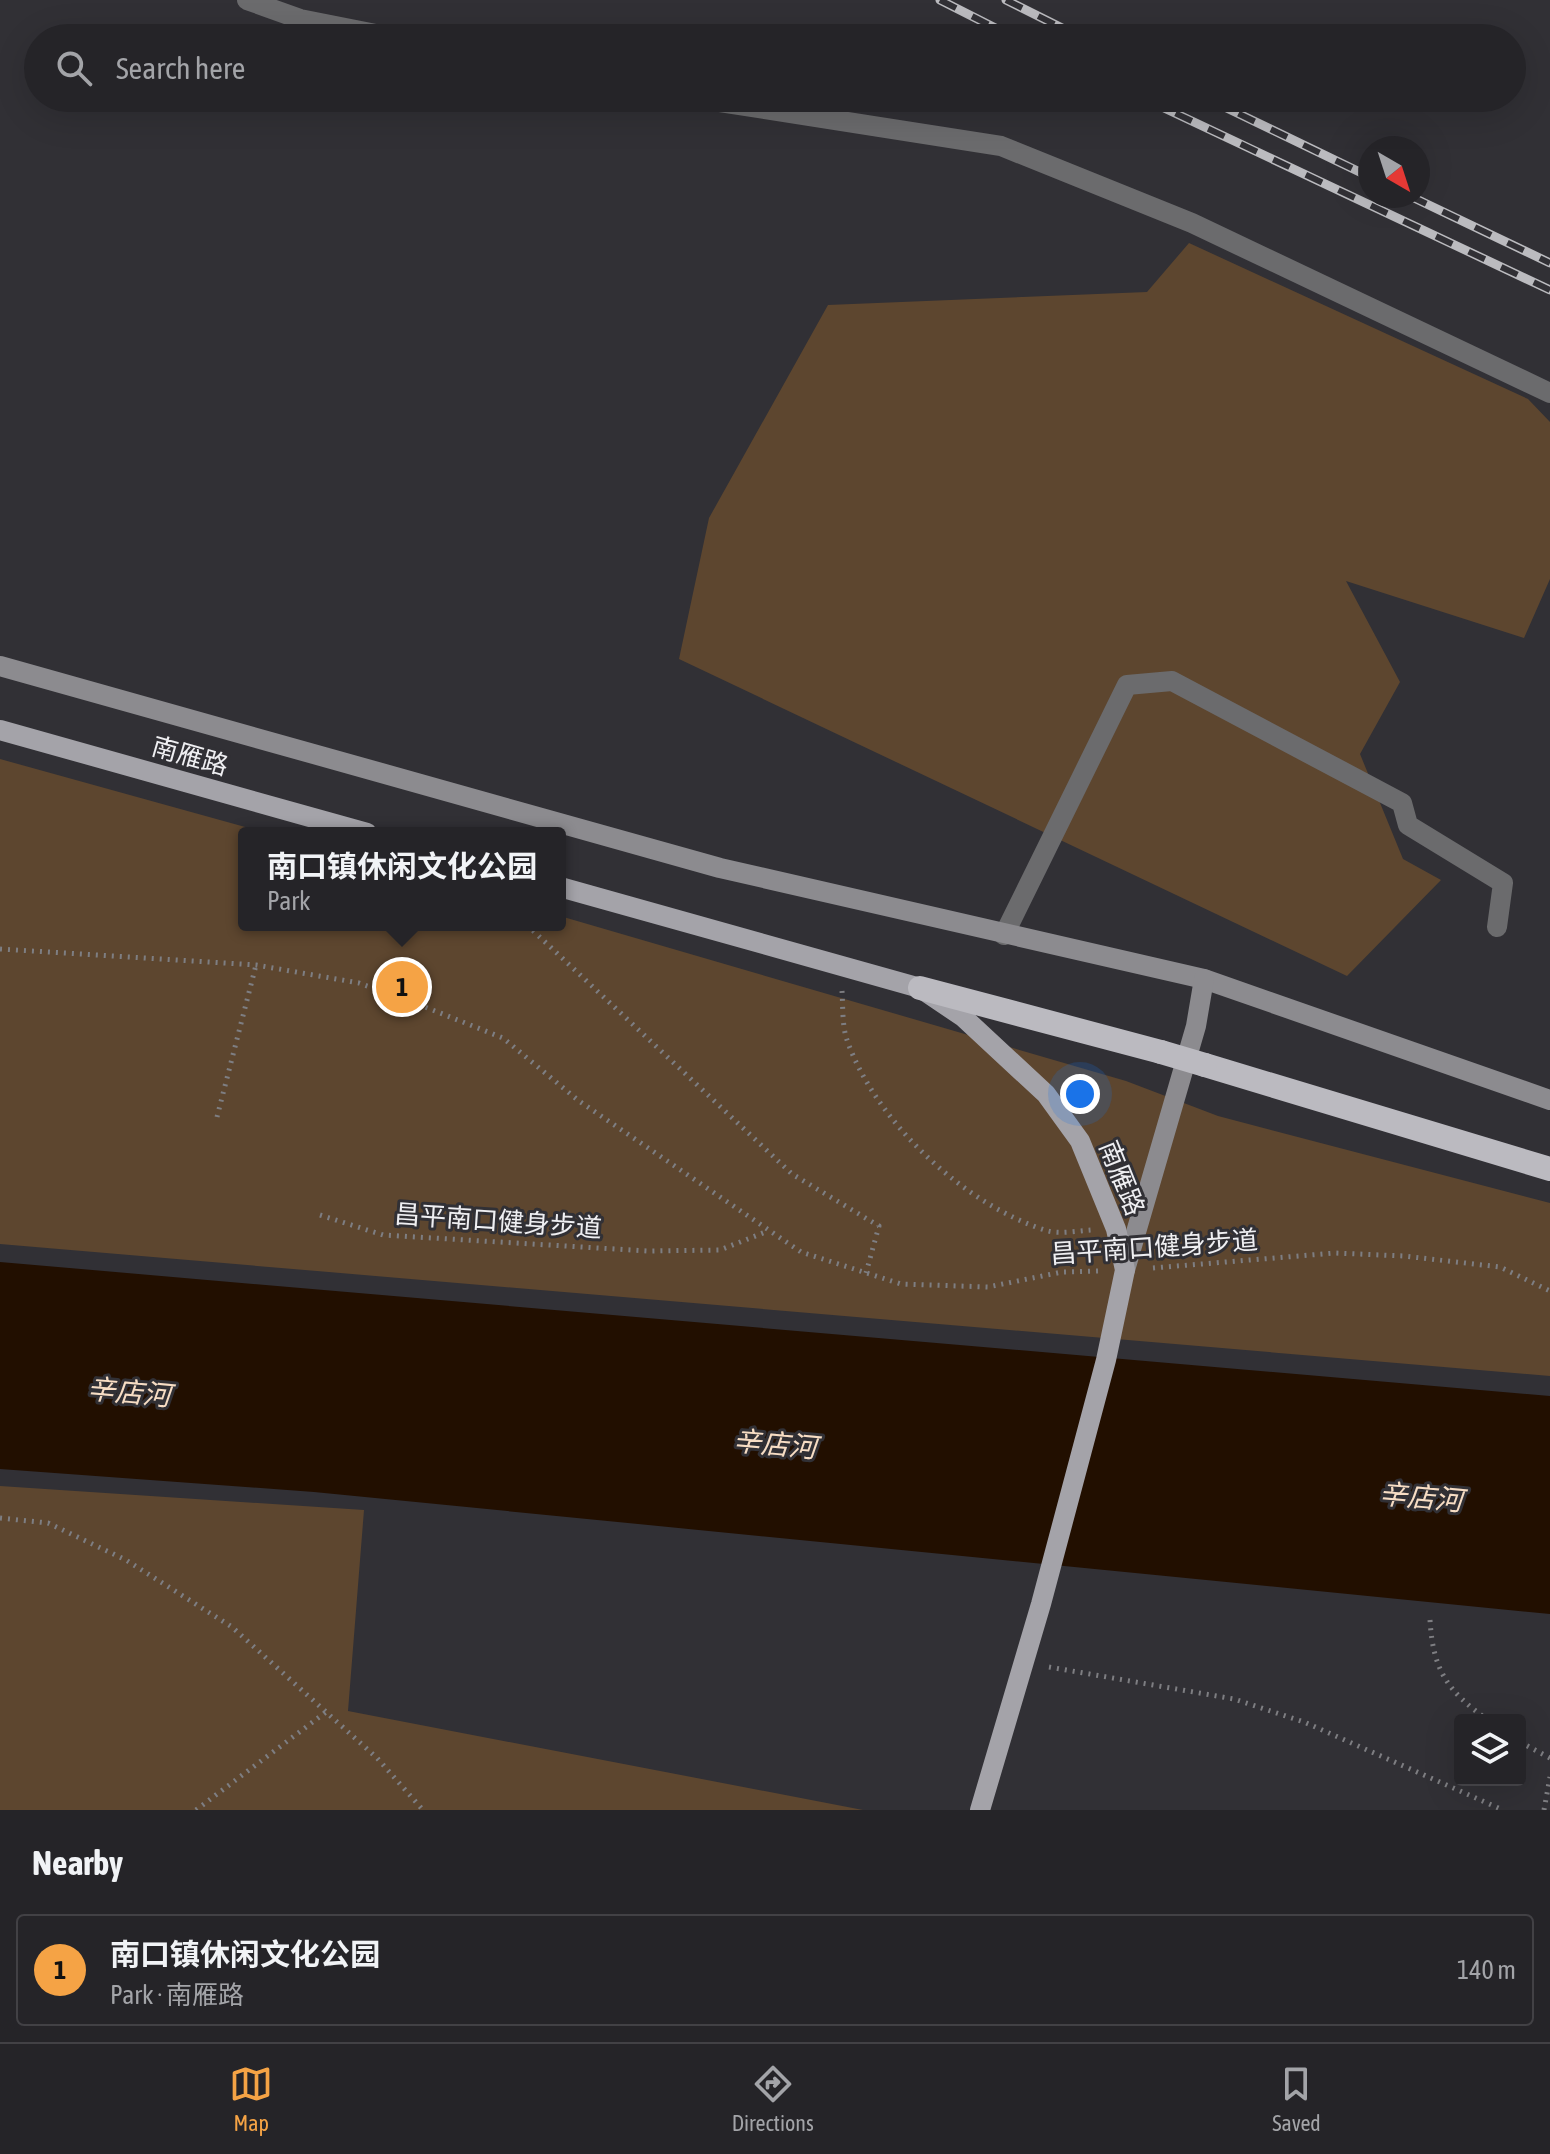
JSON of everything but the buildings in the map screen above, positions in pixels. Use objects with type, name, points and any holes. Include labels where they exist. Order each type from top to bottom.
[{"type":"highway","points":[[920,988],[1161,1052],[1550,1169]]},
{"type":"main road","name":"南雁路","points":[[0,730],[346,827]]},
{"type":"main road","name":"南雁路","points":[[566,889],[920,988],[974,1025],[1046,1094],[1080,1141],[1116,1229],[1125,1270],[1106,1360],[1041,1604],[980,1810]]},
{"type":"street","points":[[247,0],[300,19],[325,24]]},
{"type":"street","points":[[784,112],[1001,146],[1192,223],[1550,393]]},
{"type":"street","points":[[0,666],[720,868],[1204,979],[1550,1100]]},
{"type":"street","points":[[1004,935],[1127,685],[1172,681],[1402,803],[1408,825],[1503,883],[1497,927]]},
{"type":"street","points":[[1125,1270],[1196,1026],[1204,979]]},
{"type":"path","points":[[533,931],[792,1174],[879,1226],[866,1273]]},
{"type":"path","name":"昌平南口健身步道","points":[[0,949],[256,965],[359,983],[503,1038],[579,1101],[801,1252],[901,1284],[988,1287],[1062,1272],[1335,1253],[1404,1256],[1500,1267],[1550,1291]]},
{"type":"path","points":[[217,1117],[256,965]]},
{"type":"path","points":[[840,966],[846,1039],[882,1108],[911,1140],[955,1179],[1000,1211],[1051,1232],[1116,1229]]},
{"type":"path","name":"昌平南口健身步道","points":[[320,1215],[383,1235],[648,1251],[720,1250],[769,1230]]},
{"type":"path","points":[[0,1518],[48,1523],[126,1560],[232,1627],[377,1758],[423,1810]]},
{"type":"path","points":[[1430,1620],[1432,1655],[1451,1689],[1481,1714]]},
{"type":"path","points":[[1024,1663],[1234,1699],[1304,1722],[1503,1810]]},
{"type":"path","points":[[196,1810],[326,1712]]},
{"type":"path","points":[[1526,1745],[1550,1758]]},
{"type":"path","points":[[1544,1810],[1550,1777]]},
{"type":"shaded area","points":[[1189,243],[1528,399],[1550,422],[1550,579],[1524,638],[1346,581],[1400,682],[1360,754],[1403,859],[1441,880],[1347,976],[679,659],[709,518],[828,305],[1147,292]]},
{"type":"shaded area","points":[[0,759],[245,827],[238,827],[238,931],[566,931],[566,918],[1126,1081],[1218,1116],[1550,1203],[1550,1376],[0,1244]]},
{"type":"shaded area","points":[[0,1486],[364,1510],[348,1711],[863,1810],[0,1810]]},
{"type":"water","name":"辛店河","points":[[0,1262],[1550,1396],[1550,1614],[314,1492],[0,1469]]},
{"type":"railway","points":[[940,0],[987,24]]},
{"type":"railway","points":[[1006,0],[1054,24]]},
{"type":"railway","points":[[1173,112],[1550,290]]},
{"type":"railway","points":[[1235,112],[1358,171]]},
{"type":"railway","points":[[1430,206],[1550,263]]},
{"type":"place","name":"南口镇休闲文化公园","points":[[402,987]]}]
